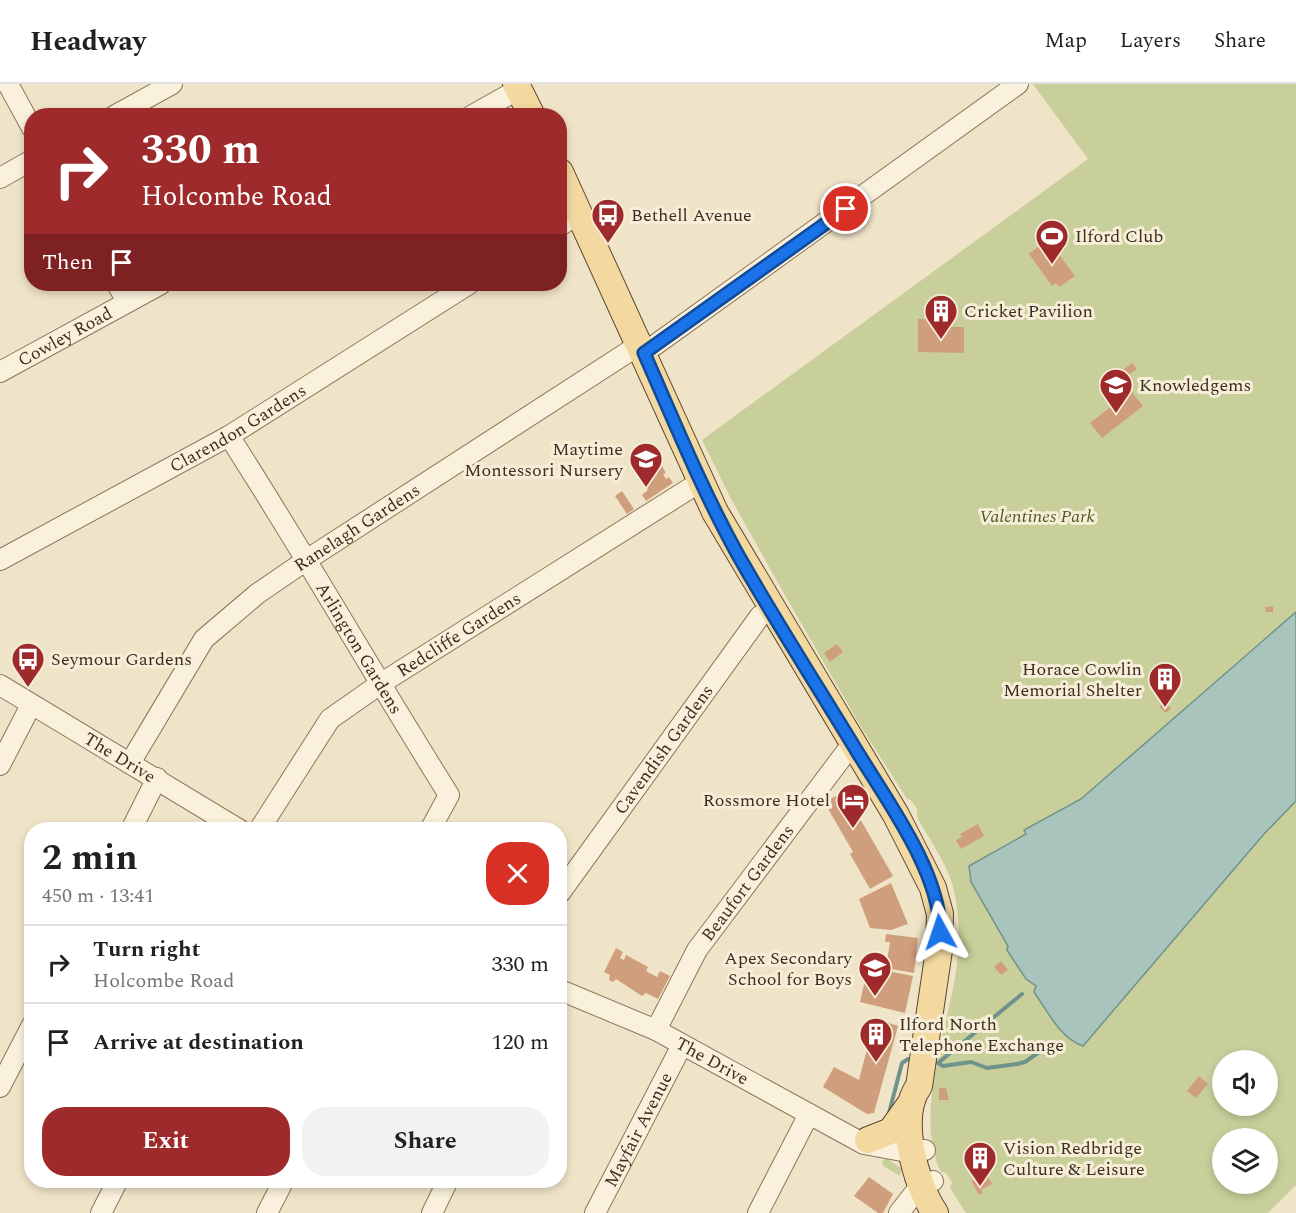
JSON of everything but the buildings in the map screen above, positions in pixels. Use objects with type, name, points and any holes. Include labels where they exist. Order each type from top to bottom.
[{"type":"main road","points":[[518,86],[528,108]]},
{"type":"main road","points":[[569,219],[642,349],[700,482],[771,610],[927,874],[940,914],[939,950],[915,1094],[917,1144],[935,1213]]},
{"type":"main road","points":[[865,1140],[891,1131],[915,1094]]},
{"type":"main road","points":[[927,1183],[952,1213]]},
{"type":"street","points":[[8,84],[24,113]]},
{"type":"street","points":[[128,108],[171,84]]},
{"type":"street","name":"Ranelagh Gardens","points":[[130,763],[204,639],[257,594],[308,559],[642,349],[1018,84]]},
{"type":"street","points":[[484,108],[518,86]]},
{"type":"street","points":[[0,178],[24,164]]},
{"type":"street","points":[[121,291],[127,302]]},
{"type":"street","name":"Cowley Road","points":[[0,372],[148,291]]},
{"type":"street","name":"Clarendon Gardens","points":[[0,560],[229,436],[457,291]]},
{"type":"street","name":"Arlington Gardens","points":[[229,436],[308,559],[380,684],[449,795],[434,822]]},
{"type":"street","name":"Redcliffe Gardens","points":[[264,822],[330,719],[380,684],[700,482]]},
{"type":"street","name":"Cavendish Gardens","points":[[567,883],[760,616],[771,610]]},
{"type":"street","name":"The Drive","points":[[0,685],[227,822]]},
{"type":"street","points":[[0,765],[31,705]]},
{"type":"street","name":"Beaufort Gardens","points":[[656,1030],[697,950],[852,744]]},
{"type":"street","points":[[135,822],[157,778]]},
{"type":"street","name":"The Drive","points":[[567,993],[656,1030],[809,1114],[865,1140]]},
{"type":"street","points":[[0,1087],[24,1040]]},
{"type":"street","name":"Mayfair Avenue","points":[[595,1213],[682,1045]]},
{"type":"street","points":[[759,1213],[809,1114]]},
{"type":"street","points":[[865,1140],[917,1144]]},
{"type":"street","points":[[899,1213],[927,1183]]},
{"type":"street","points":[[101,1213],[114,1188]]},
{"type":"street","points":[[267,1213],[280,1188]]},
{"type":"street","points":[[432,1213],[444,1188]]},
{"type":"green space","name":"Valentines Park","points":[[1033,84],[1296,84],[1296,1185],[1268,1213],[966,1213],[950,1188],[952,1182],[946,1173],[941,1172],[933,1150],[931,1126],[931,1101],[939,1049],[958,957],[958,915],[952,885],[944,864],[917,817],[917,809],[911,800],[907,799],[861,727],[731,499],[702,440],[1088,159]]},
{"type":"green space","points":[[886,1158],[902,1169],[900,1176],[883,1166],[882,1161]]},
{"type":"water","points":[[1296,612],[1296,801],[1264,834],[1083,1046],[1075,1042],[1055,1024],[1034,992],[1036,986],[1026,979],[1007,950],[1008,946],[971,882],[969,866],[1026,834],[1024,830],[1081,799]]},
{"type":"waterway","points":[[1022,994],[938,1063],[943,1066],[971,1062],[987,1068],[1017,1064],[1025,1062],[1052,1043]]},
{"type":"waterway","points":[[889,1113],[902,1063],[908,1059]]},
{"type":"place","name":"Bethell Avenue","points":[[608,244]]},
{"type":"place","name":"Ilford Club","points":[[1052,265]]},
{"type":"place","name":"Cricket Pavilion","points":[[941,340]]},
{"type":"place","name":"Knowledgems","points":[[1116,414]]},
{"type":"place","name":"Maytime Montessori Nursery","points":[[646,488]]},
{"type":"place","name":"Seymour Gardens","points":[[28,688]]},
{"type":"place","name":"Horace Cowlin Memorial Shelter","points":[[1165,708]]},
{"type":"place","name":"Rossmore Hotel","points":[[853,829]]},
{"type":"place","name":"Apex Secondary School for Boys","points":[[875,997]]},
{"type":"place","name":"Ilford North Telephone Exchange","points":[[876,1063]]},
{"type":"place","name":"Vision Redbridge Culture & Leisure","points":[[980,1187]]},
{"type":"route","points":[[846,209],[654,349],[644,353],[700,482],[737,553],[896,815],[927,874],[940,914],[940,932]]}]
